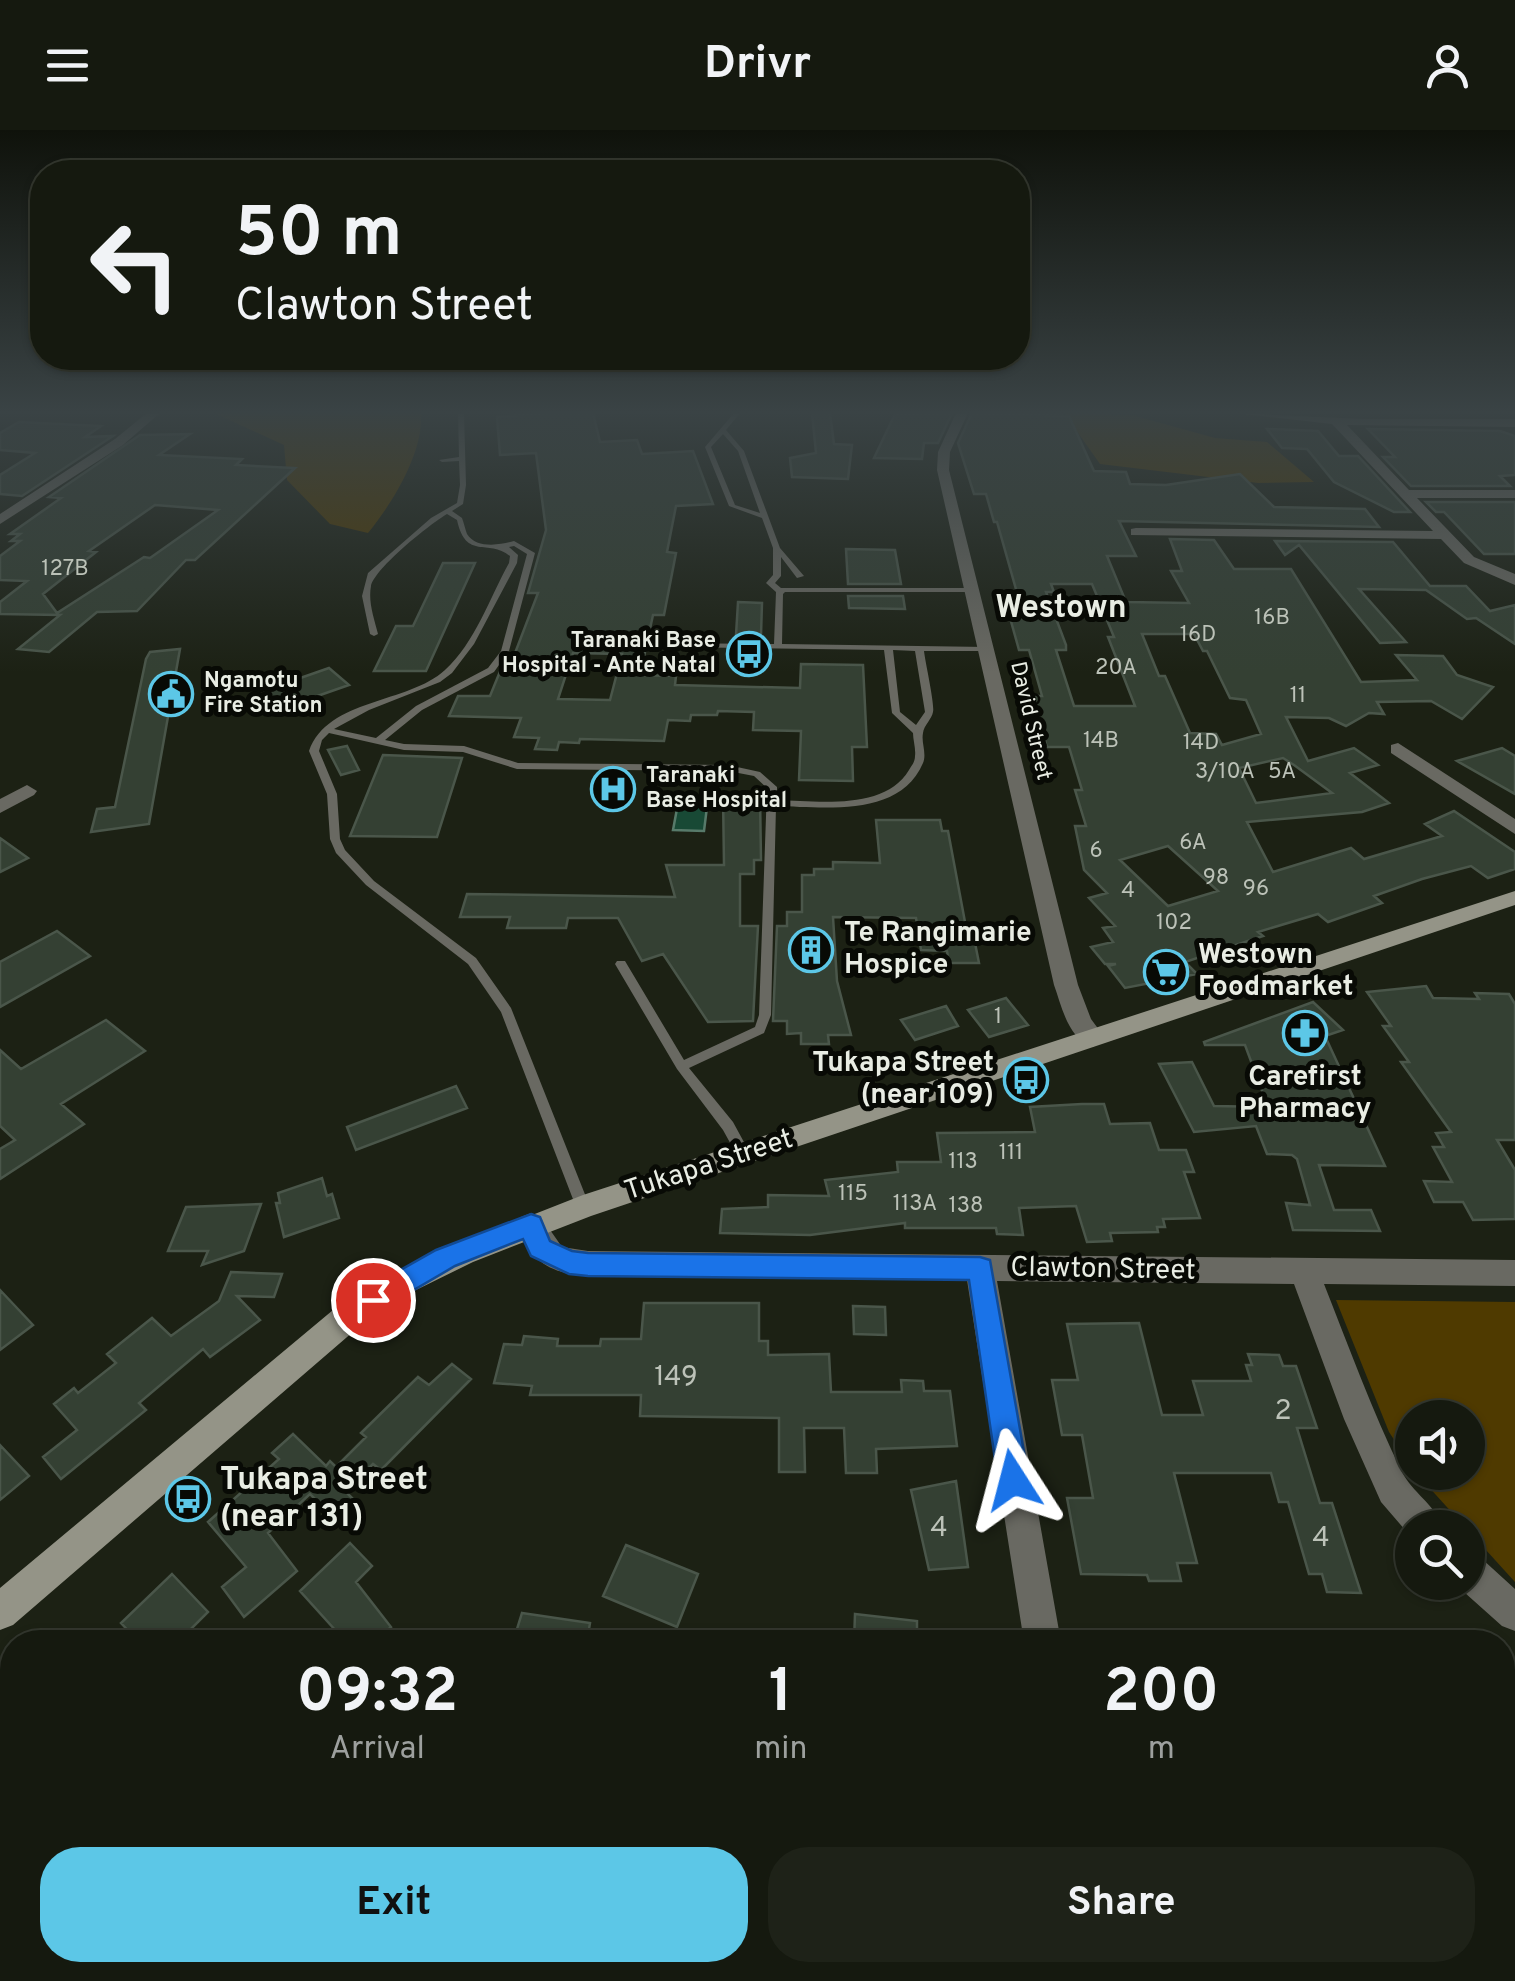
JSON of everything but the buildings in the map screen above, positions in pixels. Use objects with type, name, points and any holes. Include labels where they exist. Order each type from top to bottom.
[{"type":"main road","name":"Tukapa Street","points":[[0,1612],[350,1316],[396,1284],[446,1258],[583,1207],[1515,898]]},
{"type":"street","points":[[0,520],[31,499]]},
{"type":"street","name":"David Street","points":[[951,499],[1066,985],[1080,1023],[1092,1038]]},
{"type":"street","points":[[1408,499],[1481,568],[1515,580]]},
{"type":"street","points":[[1136,532],[1442,535]]},
{"type":"street","points":[[1398,748],[1515,828]]},
{"type":"street","points":[[0,806],[27,790]]},
{"type":"street","name":"Clawton Street","points":[[531,1225],[540,1248],[569,1262],[588,1264],[1515,1272]]},
{"type":"street","points":[[980,1268],[1040,1630]]},
{"type":"street","points":[[1305,1272],[1360,1419],[1393,1490],[1411,1510]]},
{"type":"street","points":[[1485,1586],[1515,1612]]},
{"type":"lane","points":[[374,634],[366,609],[372,573],[433,519],[460,504],[460,499]]},
{"type":"lane","points":[[728,499],[732,506],[764,516]]},
{"type":"lane","points":[[758,499],[777,548],[803,577]]},
{"type":"lane","points":[[449,512],[460,519],[466,540],[505,548],[514,556],[453,670],[326,730],[314,744],[314,752],[332,794],[335,840],[340,850],[370,883],[472,961],[491,985],[506,1011],[583,1207]]},
{"type":"lane","points":[[377,742],[404,717],[482,677],[498,661],[531,552],[514,544],[505,548]]},
{"type":"lane","points":[[777,548],[777,576],[771,586],[784,590]]},
{"type":"lane","points":[[777,576],[971,586]]},
{"type":"lane","points":[[800,587],[803,577]]},
{"type":"lane","points":[[778,646],[779,592],[784,590],[971,586]]},
{"type":"lane","points":[[668,645],[987,649]]},
{"type":"lane","points":[[888,647],[896,713],[918,730]]},
{"type":"lane","points":[[772,803],[870,802],[896,790],[912,776],[921,758],[918,730],[929,712],[918,648]]},
{"type":"lane","points":[[326,730],[377,742],[464,749],[517,766],[728,768],[757,774],[772,787],[765,1015],[760,1030],[681,1066]]},
{"type":"lane","points":[[621,964],[681,1066],[728,1126],[744,1154]]},
{"type":"shaded area","points":[[306,499],[392,499],[368,533],[330,524]]},
{"type":"shaded area","points":[[679,798],[708,799],[704,831],[673,830]]},
{"type":"shaded area","points":[[1336,1300],[1515,1302],[1515,1582],[1485,1549],[1485,1510],[1450,1510],[1431,1490],[1485,1490],[1485,1400],[1395,1400],[1395,1441]]},
{"type":"place","name":"Taranaki Base Hospital - Ante Natal","points":[[749,654]]},
{"type":"place","name":"Ngamotu Fire Station","points":[[171,694]]},
{"type":"place","name":"Taranaki Base Hospital","points":[[613,789]]},
{"type":"place","name":"Te Rangimarie Hospice","points":[[811,950]]},
{"type":"place","name":"Westown Foodmarket","points":[[1166,972]]},
{"type":"place","name":"Carefirst Pharmacy","points":[[1305,1033]]},
{"type":"place","name":"Tukapa Street (near 109)","points":[[1026,1080]]},
{"type":"place","name":"Tukapa Street (near 131)","points":[[188,1499]]},
{"type":"district","name":"Westown","points":[[1061,609]]},
{"type":"route","points":[[373,1300],[446,1258],[531,1225],[540,1248],[555,1258],[588,1264],[980,1268],[1013,1480]]}]
